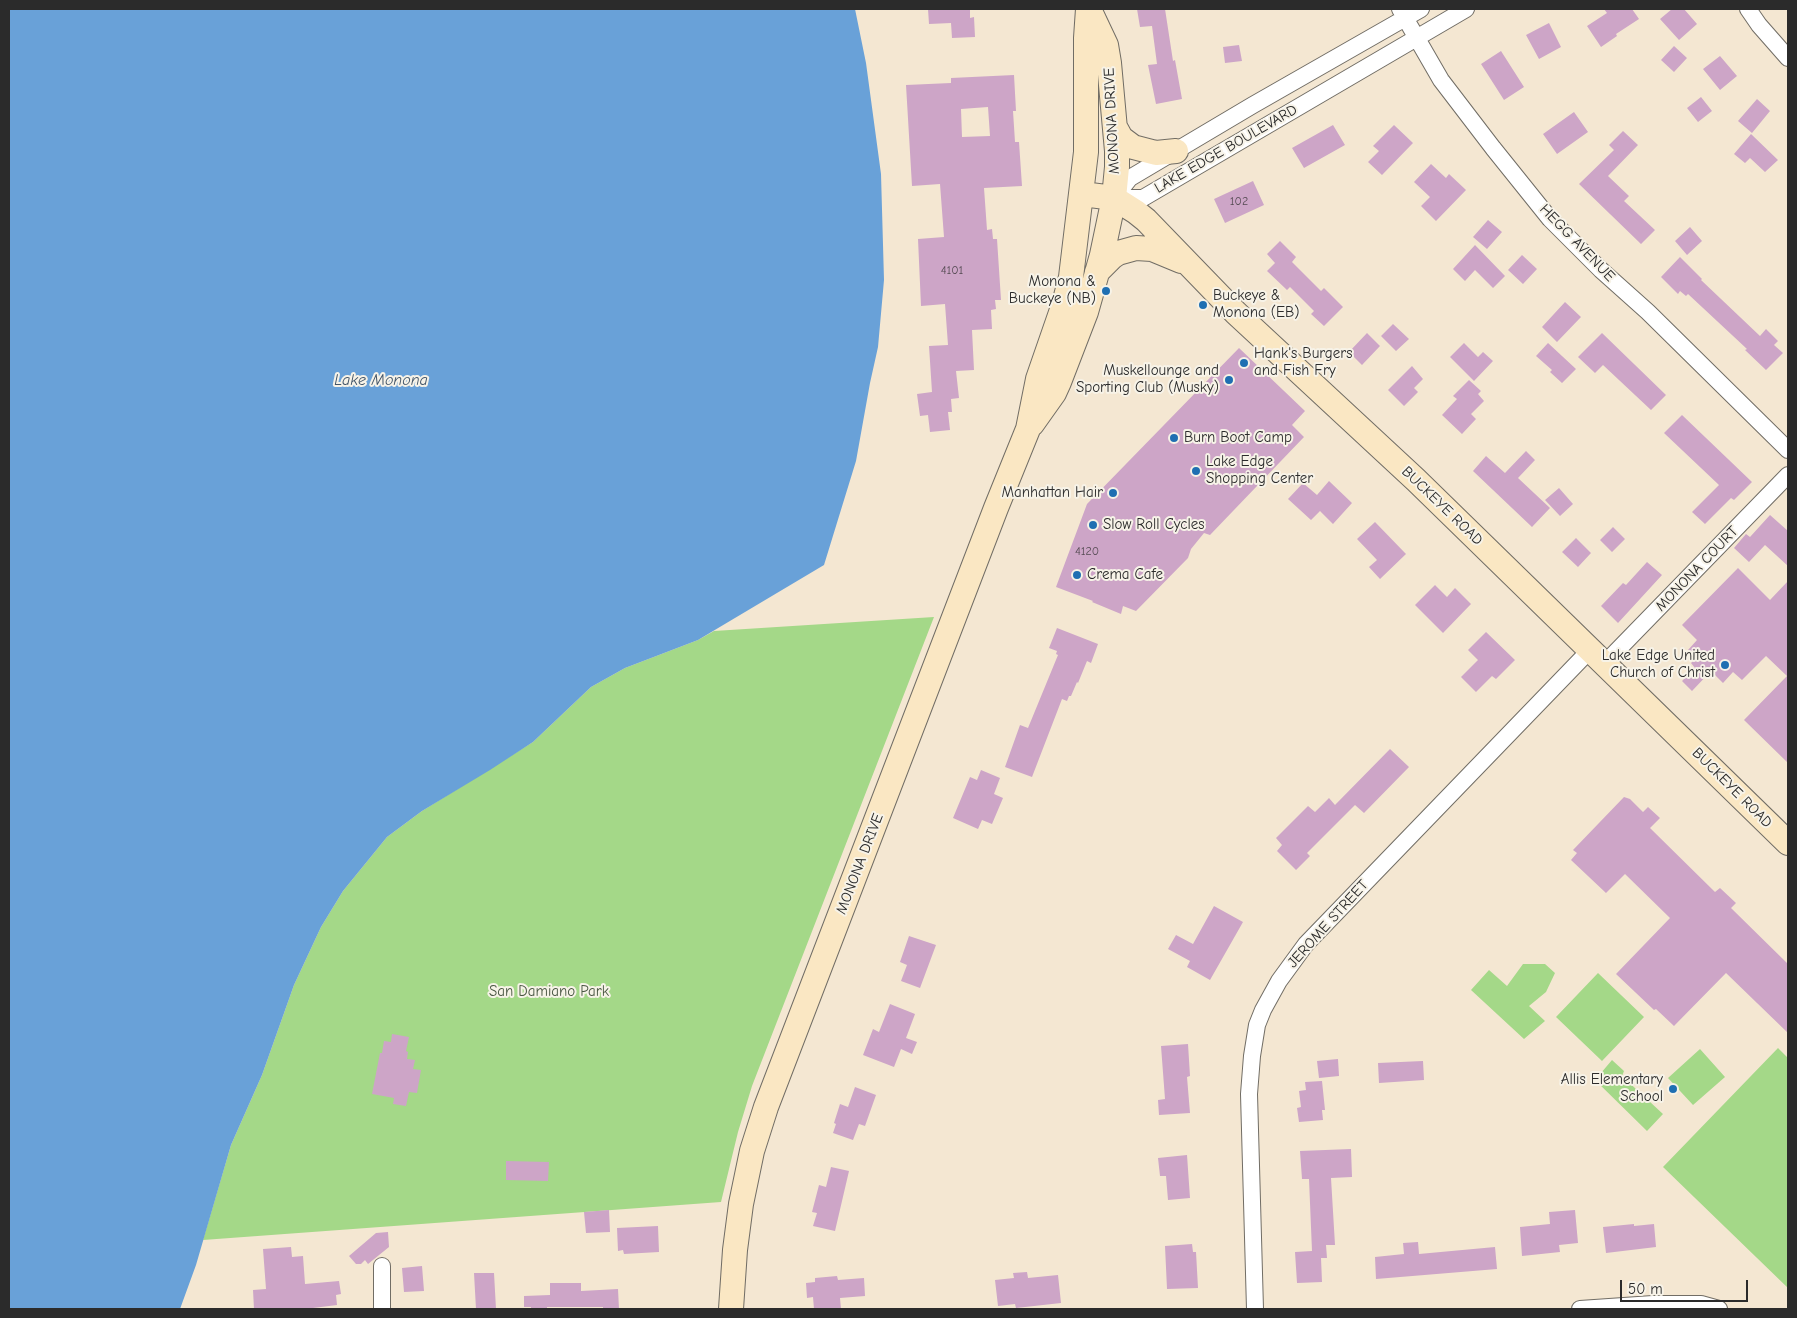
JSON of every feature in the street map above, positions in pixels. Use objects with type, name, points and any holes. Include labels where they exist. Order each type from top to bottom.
[{"type":"street","name":"MONONA DRIVE","points":[[1028,429],[1050,399],[1059,382],[1086,312],[1108,231],[1114,198],[1117,167],[1109,63],[1106,45],[1089,9]]},
{"type":"street","name":"MONONA DRIVE","points":[[731,1309],[735,1250],[741,1204],[752,1151],[766,1106],[1028,429],[1038,379],[1064,304],[1070,277],[1082,194],[1087,138],[1086,38],[1089,9]]},
{"type":"street","name":"LAKE EDGE BOULEVARD","points":[[1114,198],[1130,178],[1402,14],[1421,9]]},
{"type":"street","name":"LAKE EDGE BOULEVARD","points":[[1114,198],[1143,198],[1466,9]]},
{"type":"street","points":[[1748,9],[1759,25],[1788,58]]},
{"type":"street","name":"HEGG AVENUE","points":[[1402,14],[1441,80],[1550,219],[1601,270],[1648,312],[1788,450]]},
{"type":"street","points":[[1115,127],[1121,138],[1133,147],[1156,152],[1176,151]]},
{"type":"street","name":"BUCKEYE ROAD","points":[[1082,194],[1114,198],[1136,212],[1192,266],[1236,313],[1416,480],[1788,843]]},
{"type":"street","points":[[1097,272],[1112,257],[1136,248],[1159,251],[1192,266]]},
{"type":"street","name":"MONONA COURT","points":[[1598,656],[1788,475]]},
{"type":"street","name":"JEROME STREET","points":[[1255,1309],[1249,1094],[1257,1025],[1278,981],[1312,936],[1598,656]]},
{"type":"street","points":[[382,1266],[382,1309]]},
{"type":"street","points":[[1580,1309],[1653,1304],[1701,1304],[1719,1309]]},
{"type":"green space","name":"San Damiano Park","points":[[934,617],[752,1086],[738,1132],[721,1202],[203,1240],[231,1145],[262,1075],[294,985],[321,927],[343,891],[387,837],[422,811],[533,742],[591,687],[625,668],[698,640],[714,631]]},
{"type":"green space","points":[[1523,964],[1545,964],[1555,973],[1546,992],[1529,1006],[1545,1021],[1524,1039],[1471,990],[1489,970],[1507,986]]},
{"type":"green space","points":[[1598,973],[1644,1017],[1602,1061],[1556,1017]]},
{"type":"green space","points":[[1778,1048],[1788,1058],[1788,1288],[1663,1167]]},
{"type":"green space","points":[[1700,1049],[1725,1077],[1693,1105],[1668,1078]]},
{"type":"green space","points":[[1612,1060],[1624,1071],[1622,1076],[1663,1114],[1647,1131],[1595,1080]]},
{"type":"water","name":"Lake Monona","points":[[9,9],[855,9],[866,63],[881,174],[884,280],[878,347],[856,461],[824,565],[698,640],[625,668],[591,687],[533,742],[422,811],[387,837],[343,891],[321,927],[294,985],[262,1075],[231,1145],[196,1265],[180,1309],[9,1309]]},
{"type":"building","points":[[928,9],[970,9],[970,18],[974,17],[975,37],[952,38],[951,23],[929,24]]},
{"type":"building","points":[[1137,9],[1165,9],[1173,61],[1175,60],[1182,99],[1156,104],[1148,65],[1157,64],[1152,26],[1140,27]]},
{"type":"building","points":[[1604,9],[1632,9],[1639,19],[1616,34],[1617,36],[1601,47],[1587,26],[1607,13]]},
{"type":"building","points":[[1672,9],[1684,9],[1697,24],[1679,40],[1660,19]]},
{"type":"building","points":[[1549,23],[1561,47],[1539,59],[1526,35]]},
{"type":"building","points":[[1239,45],[1242,61],[1225,63],[1223,47]]},
{"type":"building","points":[[1674,46],[1687,58],[1674,72],[1661,60]]},
{"type":"building","points":[[1501,51],[1524,87],[1504,100],[1481,64]]},
{"type":"building","points":[[1720,56],[1737,76],[1720,90],[1703,69]]},
{"type":"building","points":[[1014,75],[1016,111],[1013,111],[1015,142],[1019,142],[1022,186],[984,188],[987,230],[992,229],[993,239],[997,239],[1001,300],[995,300],[996,309],[991,310],[992,329],[972,330],[974,370],[956,371],[959,398],[951,399],[952,412],[948,412],[950,430],[930,432],[928,415],[920,416],[917,394],[932,392],[929,346],[948,345],[945,304],[921,306],[918,239],[944,237],[940,184],[912,186],[906,85],[951,83],[951,78]],"holes":[[[988,107],[990,136],[962,137],[961,109]]]},
{"type":"building","points":[[1701,97],[1712,111],[1698,122],[1687,108]]},
{"type":"building","points":[[1757,99],[1770,111],[1752,133],[1738,121]]},
{"type":"building","points":[[1574,112],[1588,132],[1557,154],[1543,134]]},
{"type":"building","points":[[1333,125],[1345,145],[1304,168],[1292,148]]},
{"type":"building","points":[[1394,125],[1413,143],[1382,175],[1368,162],[1379,151],[1373,146]]},
{"type":"building","points":[[1623,131],[1638,145],[1608,176],[1629,196],[1624,201],[1655,230],[1641,244],[1579,184],[1614,150],[1609,145]]},
{"type":"building","points":[[1751,134],[1778,160],[1765,172],[1750,158],[1745,163],[1734,154]]},
{"type":"building","points":[[1431,164],[1446,178],[1449,174],[1466,190],[1436,221],[1421,206],[1430,197],[1414,182]]},
{"type":"building","points":[[1253,181],[1264,205],[1225,223],[1214,199]]},
{"type":"building","points":[[1488,220],[1502,232],[1487,249],[1473,237]]},
{"type":"building","points":[[1690,227],[1702,241],[1687,255],[1675,241]]},
{"type":"building","points":[[1280,241],[1296,257],[1292,262],[1321,291],[1324,288],[1343,307],[1324,326],[1311,314],[1314,311],[1290,287],[1287,290],[1267,271],[1275,263],[1267,254]]},
{"type":"building","points":[[1475,245],[1505,276],[1493,288],[1475,270],[1465,281],[1453,269]]},
{"type":"building","points":[[1522,255],[1537,269],[1523,284],[1508,270]]},
{"type":"building","points":[[1680,257],[1701,280],[1760,336],[1766,329],[1778,341],[1774,345],[1783,353],[1766,370],[1745,350],[1747,349],[1688,294],[1686,296],[1680,291],[1678,294],[1661,277]]},
{"type":"building","points":[[1565,302],[1581,317],[1557,342],[1542,327]]},
{"type":"building","points":[[1393,324],[1409,339],[1396,351],[1381,336]]},
{"type":"building","points":[[1367,333],[1380,346],[1362,365],[1349,352]]},
{"type":"building","points":[[1602,333],[1666,395],[1651,410],[1603,365],[1595,373],[1578,357]]},
{"type":"building","points":[[1464,343],[1478,357],[1483,352],[1493,361],[1474,381],[1450,357]]},
{"type":"building","points":[[1548,343],[1576,369],[1562,383],[1550,372],[1552,370],[1536,356]]},
{"type":"building","name":"Lake Edge Shopping Center","points":[[1239,348],[1305,411],[1292,425],[1304,437],[1210,535],[1204,533],[1191,549],[1188,558],[1136,611],[1123,606],[1121,614],[1056,587],[1087,504]]},
{"type":"building","points":[[1412,366],[1423,379],[1414,388],[1418,392],[1404,406],[1388,390]]},
{"type":"building","points":[[1469,380],[1481,391],[1478,394],[1484,401],[1471,414],[1476,419],[1462,434],[1442,415],[1457,399],[1453,396]]},
{"type":"building","points":[[1682,415],[1752,482],[1734,500],[1731,498],[1705,524],[1692,512],[1719,485],[1664,433]]},
{"type":"building","points":[[1526,451],[1535,460],[1518,478],[1550,508],[1532,527],[1473,471],[1486,456],[1505,473]]},
{"type":"building","points":[[1329,481],[1352,503],[1333,524],[1320,511],[1311,520],[1288,499],[1303,483],[1317,495]]},
{"type":"building","points":[[1559,488],[1573,504],[1560,516],[1545,500]]},
{"type":"building","points":[[1770,515],[1788,531],[1788,566],[1765,545],[1749,562],[1734,548],[1746,534],[1750,537]]},
{"type":"building","points":[[1375,522],[1406,554],[1380,579],[1369,567],[1377,560],[1357,539]]},
{"type":"building","points":[[1613,527],[1625,539],[1612,552],[1600,540]]},
{"type":"building","points":[[1576,538],[1591,553],[1578,567],[1562,552]]},
{"type":"building","points":[[1647,562],[1662,575],[1618,623],[1601,606],[1623,583],[1626,585]]},
{"type":"building","name":"Lake Edge United Church of Christ","points":[[1738,568],[1770,600],[1788,581],[1788,763],[1744,720],[1787,676],[1766,656],[1742,680],[1733,672],[1723,683],[1711,671],[1692,691],[1682,681],[1695,668],[1691,663],[1696,658],[1688,650],[1697,640],[1682,625]]},
{"type":"building","points":[[1435,585],[1447,597],[1455,588],[1471,604],[1443,633],[1415,605]]},
{"type":"building","points":[[1057,628],[1098,644],[1091,663],[1087,661],[1071,696],[1069,696],[1067,701],[1062,699],[1032,777],[1005,767],[1020,725],[1028,728],[1058,655],[1056,654],[1057,651],[1049,648]]},
{"type":"building","points":[[1486,632],[1515,660],[1496,679],[1492,676],[1476,692],[1461,677],[1478,660],[1468,650]]},
{"type":"building","points":[[1390,749],[1409,767],[1364,813],[1355,805],[1307,853],[1310,856],[1296,870],[1277,851],[1282,845],[1276,838],[1308,806],[1315,812],[1329,798],[1335,805]]},
{"type":"building","points":[[981,770],[1000,778],[994,794],[1003,798],[992,824],[982,820],[978,829],[953,818],[970,777],[977,780]]},
{"type":"building","points":[[1624,797],[1630,799],[1643,812],[1648,807],[1660,818],[1650,828],[1715,892],[1720,888],[1736,903],[1731,908],[1788,964],[1788,1033],[1726,973],[1674,1026],[1616,974],[1670,918],[1625,874],[1606,893],[1571,860],[1577,853],[1573,850]]},
{"type":"building","points":[[1214,906],[1243,922],[1210,980],[1187,967],[1190,961],[1168,949],[1176,935],[1193,944]]},
{"type":"building","points":[[909,936],[936,945],[920,988],[901,981],[907,965],[900,962]]},
{"type":"building","points":[[890,1004],[915,1014],[906,1038],[917,1042],[912,1054],[901,1049],[894,1067],[863,1055],[873,1029],[879,1032]]},
{"type":"building","points":[[392,1034],[409,1037],[406,1051],[408,1052],[407,1059],[415,1060],[413,1069],[421,1070],[417,1093],[409,1092],[406,1106],[393,1104],[394,1098],[372,1094],[384,1041],[391,1042]]},
{"type":"building","points":[[1188,1044],[1190,1076],[1187,1077],[1190,1113],[1159,1115],[1158,1100],[1165,1099],[1161,1046]]},
{"type":"building","points":[[1338,1059],[1339,1076],[1319,1078],[1317,1061]]},
{"type":"building","points":[[1423,1061],[1424,1080],[1379,1083],[1378,1063]]},
{"type":"building","points":[[1322,1081],[1325,1110],[1322,1110],[1323,1120],[1299,1122],[1297,1108],[1301,1107],[1299,1091],[1306,1090],[1305,1082]]},
{"type":"building","points":[[855,1087],[876,1095],[865,1126],[859,1124],[853,1140],[833,1133],[840,1104],[848,1107]]},
{"type":"building","points":[[1351,1149],[1352,1177],[1331,1178],[1335,1245],[1326,1245],[1327,1258],[1321,1258],[1322,1282],[1297,1283],[1295,1252],[1312,1251],[1309,1179],[1302,1179],[1300,1151]]},
{"type":"building","points":[[1187,1155],[1190,1198],[1168,1200],[1166,1176],[1160,1176],[1158,1158]]},
{"type":"building","points":[[506,1161],[549,1162],[548,1181],[506,1180]]},
{"type":"building","points":[[831,1167],[849,1171],[835,1231],[813,1226],[817,1213],[812,1212],[819,1185],[826,1187]]},
{"type":"building","points":[[609,1210],[610,1232],[586,1233],[584,1212]]},
{"type":"building","points":[[1575,1210],[1578,1243],[1559,1245],[1560,1252],[1522,1256],[1520,1227],[1550,1224],[1549,1212]]},
{"type":"building","points":[[1634,1224],[1634,1226],[1654,1224],[1656,1247],[1606,1253],[1603,1227]]},
{"type":"building","points":[[658,1226],[659,1252],[624,1254],[623,1250],[618,1251],[617,1228]]},
{"type":"building","points":[[388,1232],[389,1247],[368,1264],[365,1260],[361,1264],[356,1264],[349,1256],[376,1233]]},
{"type":"building","points":[[1418,1242],[1419,1254],[1495,1247],[1497,1269],[1376,1279],[1375,1257],[1404,1254],[1403,1243]]},
{"type":"building","points":[[1192,1244],[1193,1252],[1196,1252],[1198,1288],[1167,1289],[1165,1246]]},
{"type":"building","points":[[291,1247],[292,1257],[303,1256],[305,1284],[339,1281],[341,1294],[336,1295],[337,1305],[305,1309],[254,1309],[253,1290],[266,1289],[263,1249]]},
{"type":"building","points":[[422,1266],[424,1291],[404,1292],[402,1268]]},
{"type":"building","points":[[1027,1272],[1028,1278],[1058,1275],[1061,1303],[1016,1308],[1015,1304],[998,1306],[995,1280],[1014,1278],[1013,1273]]},
{"type":"building","points":[[474,1273],[494,1273],[496,1309],[476,1309]]},
{"type":"building","points":[[837,1276],[838,1280],[864,1278],[865,1296],[840,1298],[841,1309],[814,1309],[813,1297],[807,1298],[806,1283],[815,1282],[815,1278]]},
{"type":"building","points":[[550,1283],[581,1283],[581,1291],[618,1289],[619,1309],[603,1309],[603,1307],[547,1307],[547,1309],[531,1309],[531,1307],[524,1307],[524,1296],[550,1295]]},
{"type":"place","name":"Monona & Buckeye (NB)","points":[[1106,291]]},
{"type":"place","name":"Buckeye & Monona (EB)","points":[[1203,305]]},
{"type":"place","name":"Hank's Burgers and Fish Fry","points":[[1244,363]]},
{"type":"place","name":"Muskellounge and Sporting Club (Musky)","points":[[1229,380]]},
{"type":"place","name":"Burn Boot Camp","points":[[1174,438]]},
{"type":"place","name":"Lake Edge Shopping Center","points":[[1196,471]]},
{"type":"place","name":"Manhattan Hair","points":[[1113,493]]},
{"type":"place","name":"Slow Roll Cycles","points":[[1093,525]]},
{"type":"place","name":"Crema Cafe","points":[[1077,575]]},
{"type":"place","name":"Lake Edge United Church of Christ","points":[[1725,665]]},
{"type":"place","name":"Allis Elementary School","points":[[1673,1089]]}]
